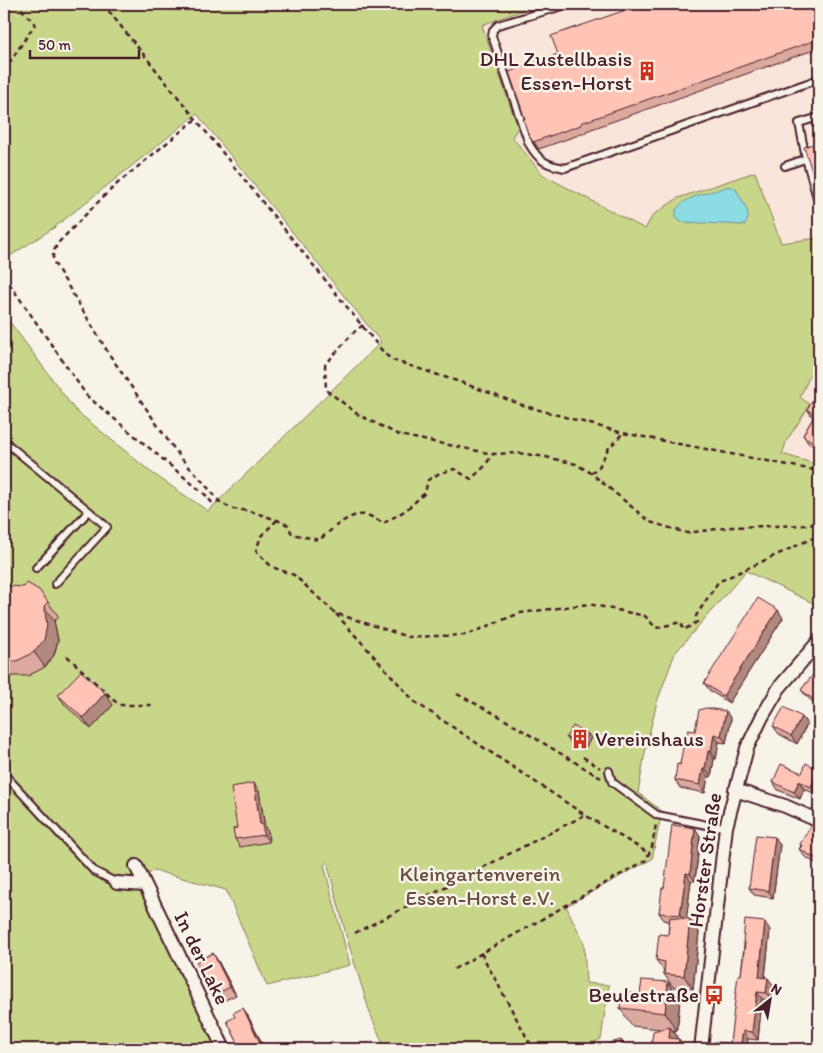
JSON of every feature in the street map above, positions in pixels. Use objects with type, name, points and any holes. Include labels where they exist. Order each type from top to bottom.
[{"type":"street","name":"Horster Straße","points":[[701,1049],[726,827],[746,748],[779,688],[819,641]]},
{"type":"street","points":[[735,790],[785,806],[819,820]]},
{"type":"street","name":"In der Lake","points":[[136,866],[224,1049]]},
{"type":"street","points":[[117,883],[144,885]]},
{"type":"lane","points":[[568,4],[498,25],[493,30],[492,36],[529,144],[536,156],[552,166],[565,168],[819,79]]},
{"type":"lane","points":[[819,117],[799,123],[806,159],[819,205]]},
{"type":"lane","points":[[785,166],[819,154]]},
{"type":"lane","points":[[4,440],[107,527],[55,584]]},
{"type":"lane","points":[[36,568],[90,511]]},
{"type":"lane","points":[[609,772],[612,782],[657,815],[706,826],[726,827]]},
{"type":"lane","points":[[4,774],[94,871],[117,883]]},
{"type":"path","points":[[4,71],[35,24],[16,4]]},
{"type":"path","points":[[103,4],[384,353],[392,360],[400,364],[423,369],[525,406],[623,433],[819,471]]},
{"type":"path","points":[[196,119],[118,182],[59,242],[53,252],[53,261],[109,354],[169,442],[220,502],[232,509],[250,511],[277,520],[288,525],[292,534],[319,540],[348,518],[358,515],[368,515],[384,523],[406,510],[425,493],[428,480],[438,474],[454,469],[471,479],[484,467],[493,454]]},
{"type":"path","points":[[4,276],[88,396],[208,497],[211,502],[220,502]]},
{"type":"path","points":[[363,325],[353,333],[325,365],[326,390],[359,415],[399,435],[493,454],[518,453],[576,464],[591,473],[650,522],[687,533],[732,527],[809,525],[819,522]]},
{"type":"path","points":[[591,473],[599,467],[608,449],[623,433]]},
{"type":"path","points":[[277,520],[262,536],[256,551],[272,567],[294,575],[335,612],[415,702],[585,815],[650,854]]},
{"type":"path","points":[[335,612],[408,638],[466,635],[520,613],[589,604],[645,616],[656,628],[681,622],[684,630],[697,622],[696,616],[718,582],[813,538],[819,533]]},
{"type":"path","points":[[67,656],[119,705],[153,705]]},
{"type":"path","points":[[457,694],[612,782]]},
{"type":"path","points":[[583,757],[609,772]]},
{"type":"path","points":[[355,933],[585,815]]},
{"type":"path","points":[[454,969],[646,860],[650,854],[657,815]]},
{"type":"path","points":[[481,953],[533,1049]]},
{"type":"shaded area","points":[[540,4],[819,4],[819,238],[781,243],[653,215],[645,230],[543,175],[511,136],[482,25]]},
{"type":"shaded area","points":[[819,356],[819,465],[781,454],[787,440],[810,405],[800,397]]},
{"type":"green space","name":"Kleingartenverein Essen-Horst e.V.","points":[[4,4],[540,4],[482,25],[518,128],[512,137],[543,175],[645,229],[653,215],[678,198],[755,172],[781,243],[819,238],[819,356],[800,397],[810,405],[787,440],[782,454],[819,465],[819,606],[746,571],[675,653],[657,702],[646,747],[638,793],[662,811],[652,859],[566,906],[584,943],[586,983],[609,985],[601,1039],[579,1049],[385,1049],[370,1013],[348,942],[327,862],[324,865],[350,965],[267,986],[226,890],[153,870],[145,879],[219,1049],[6,1049],[4,1046],[4,314],[75,410],[152,473],[208,511],[381,342],[197,114],[55,227],[4,260]]},
{"type":"water","points":[[729,186],[736,189],[746,207],[748,216],[745,225],[681,222],[676,218],[676,210],[687,200]]},
{"type":"building","name":"DHL Zustellbasis Essen-Horst","points":[[643,4],[819,4],[819,39],[581,123],[581,125],[533,142],[528,134],[523,119],[525,119],[509,72],[558,54],[551,36]]},
{"type":"building","points":[[819,142],[819,192],[804,147]]},
{"type":"building","points":[[814,398],[819,401],[819,435],[814,443],[803,435],[815,415],[807,409]]},
{"type":"building","points":[[27,583],[39,590],[48,602],[44,606],[47,625],[44,640],[34,652],[17,661],[4,661],[4,586],[24,587]]},
{"type":"building","points":[[758,598],[778,610],[723,696],[704,683]]},
{"type":"building","points":[[819,667],[819,704],[801,690]]},
{"type":"building","points":[[81,671],[105,693],[83,718],[58,695]]},
{"type":"building","points":[[784,707],[802,717],[791,736],[773,726]]},
{"type":"building","points":[[706,708],[726,711],[721,736],[714,734],[711,752],[708,751],[700,785],[675,780],[677,764],[680,765],[688,730],[695,731],[699,710]]},
{"type":"building","name":"Vereinshaus","points":[[573,726],[588,734],[582,746],[566,737]]},
{"type":"building","points":[[806,763],[818,769],[811,787],[799,781],[794,792],[773,782],[781,764],[802,773]]},
{"type":"building","points":[[254,783],[260,824],[262,824],[264,835],[235,839],[233,829],[237,828],[231,787]]},
{"type":"building","points":[[812,824],[819,828],[819,856],[817,854],[815,858],[799,849]]},
{"type":"building","points":[[672,825],[695,828],[690,874],[686,873],[680,915],[659,913]]},
{"type":"building","points":[[756,835],[775,837],[768,891],[749,888]]},
{"type":"building","points":[[670,917],[690,919],[684,976],[664,974],[665,962],[656,960],[659,934],[668,935]]},
{"type":"building","points":[[745,920],[765,922],[759,977],[768,978],[766,993],[757,992],[752,1032],[743,1031],[740,1049],[713,1049],[714,1042],[730,1043],[738,975],[741,975],[745,943],[743,943]]},
{"type":"building","points":[[213,953],[230,987],[213,996],[196,962]]},
{"type":"building","points":[[642,980],[668,982],[665,1013],[620,1008],[622,992],[640,994]]},
{"type":"building","points":[[243,1008],[263,1049],[251,1049],[249,1045],[241,1049],[227,1021],[235,1017],[233,1013]]},
{"type":"building","points":[[670,1027],[669,1038],[679,1039],[678,1049],[651,1049],[653,1031]]},
{"type":"building","points":[[621,1040],[623,1049],[604,1049],[603,1045]]},
{"type":"place","name":"DHL Zustellbasis Essen-Horst","points":[[647,71]]},
{"type":"place","name":"Vereinshaus","points":[[580,739]]},
{"type":"place","name":"Beulestraße","points":[[714,995]]}]
